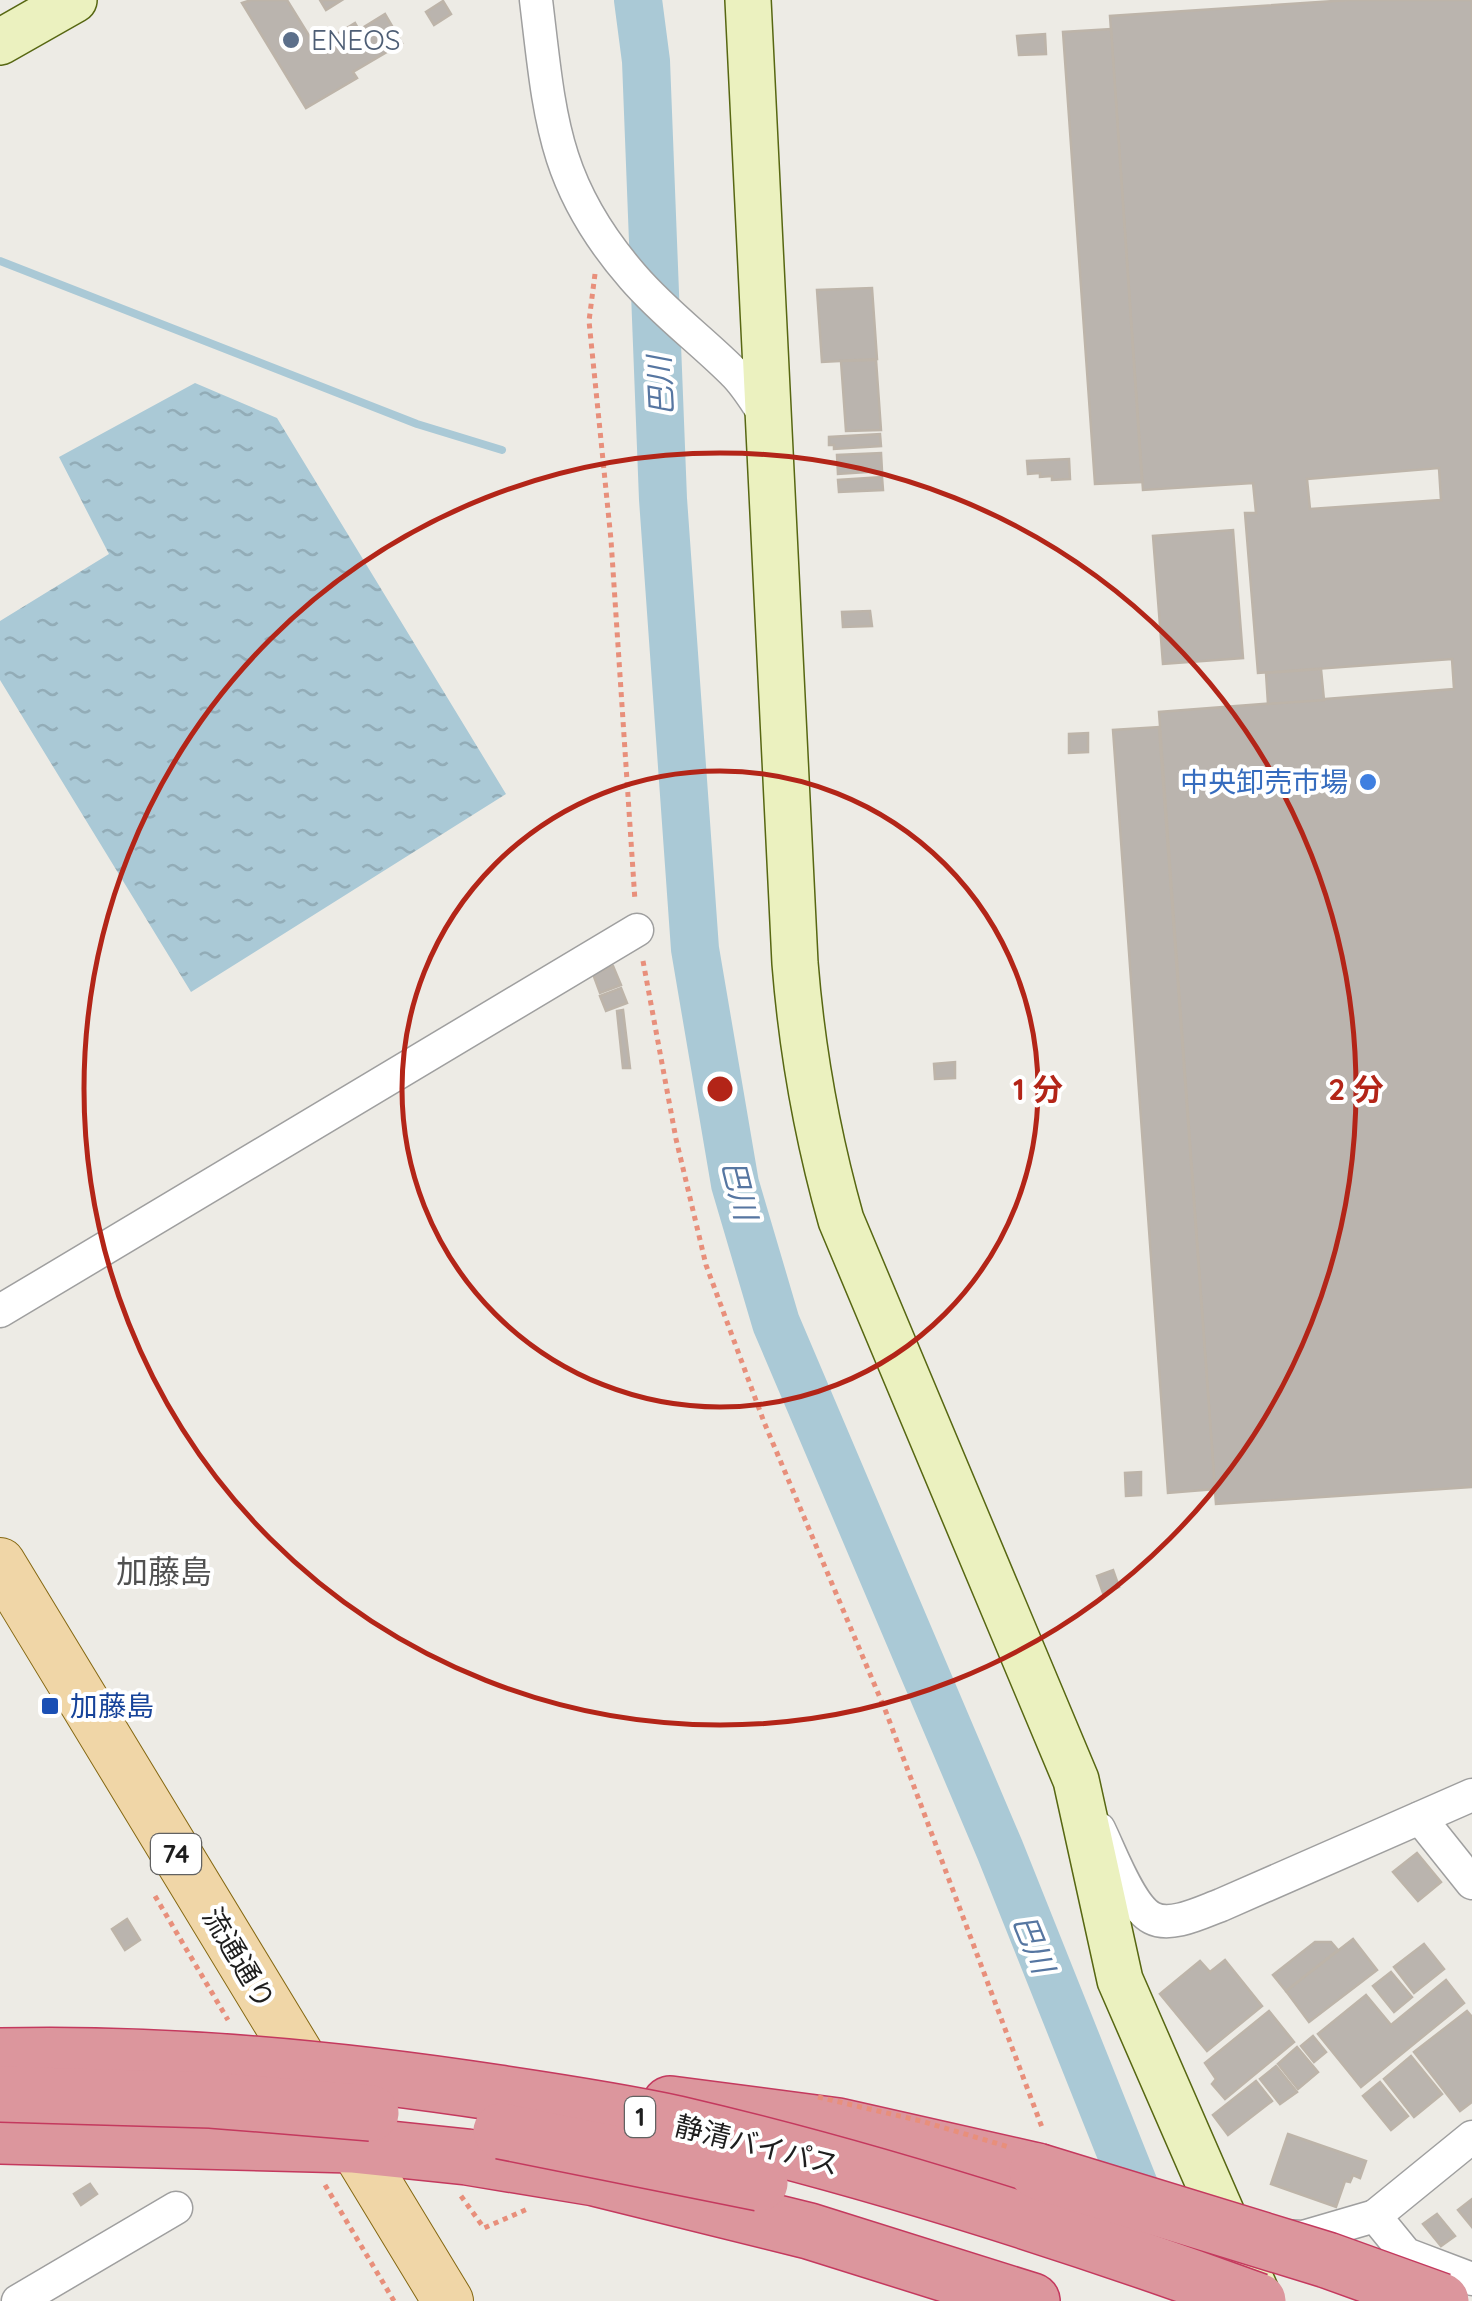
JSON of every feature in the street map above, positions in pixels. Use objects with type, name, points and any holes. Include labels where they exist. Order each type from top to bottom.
[{"type":"highway","name":"1","points":[[0,2053],[274,2056],[828,2112],[1038,2163],[1441,2301]]},
{"type":"highway","name":"静清バイパス","points":[[0,2053],[208,2060],[329,2071],[443,2084],[676,2124],[842,2166],[1011,2216],[1259,2301]]},
{"type":"highway","name":"静清バイパス","points":[[0,2094],[211,2100],[356,2112],[496,2130],[785,2188],[1059,2268],[1156,2301]]},
{"type":"highway","points":[[0,2136],[327,2144],[467,2157],[594,2178],[810,2231],[1016,2297]]},
{"type":"highway","name":"1","points":[[1038,2163],[1354,2301]]},
{"type":"main road","name":"流通通り","points":[[0,1564],[327,2144],[448,2301]]},
{"type":"street","points":[[0,42],[74,0]]},
{"type":"street","points":[[536,0],[548,110],[577,199],[633,278],[737,375],[770,422]]},
{"type":"street","points":[[748,0],[794,962],[806,1076],[824,1161],[848,1238],[1076,1780],[1136,1902],[1150,1918],[1165,1921],[1221,1905],[1472,1795]]},
{"type":"street","points":[[0,1311],[637,930]]},
{"type":"street","points":[[1076,1780],[1120,1980],[1259,2301]]},
{"type":"street","points":[[1420,1818],[1472,1883]]},
{"type":"street","points":[[1232,2233],[1303,2237],[1375,2216],[1472,2137]]},
{"type":"street","points":[[18,2301],[176,2208]]},
{"type":"street","points":[[1375,2216],[1406,2254],[1472,2279]]},
{"type":"path","points":[[600,233],[590,321],[611,540],[637,930],[676,1138],[706,1265],[764,1422],[886,1712],[1038,2163]]},
{"type":"path","points":[[149,1887],[274,2056]]},
{"type":"path","points":[[828,2112],[921,2121],[1038,2163]]},
{"type":"path","points":[[327,2144],[394,2301]]},
{"type":"water","points":[[195,383],[277,418],[506,794],[191,992],[0,680],[0,621],[109,554],[59,457]]},
{"type":"building","points":[[287,0],[316,47],[355,23],[359,30],[385,14],[402,43],[353,72],[357,78],[306,108],[242,3]]},
{"type":"building","points":[[320,0],[342,0],[326,10]]},
{"type":"building","points":[[1349,0],[1472,0],[1472,1487],[1216,1504],[1159,712],[1454,689],[1452,659],[1258,673],[1245,513],[1256,513],[1253,483],[1143,490],[1110,16]],"holes":[[[1439,468],[1441,500],[1310,509],[1307,479]]]},
{"type":"building","points":[[443,1],[451,14],[434,25],[426,12]]},
{"type":"building","points":[[1111,29],[1142,482],[1095,484],[1063,32]]},
{"type":"building","points":[[1045,34],[1046,54],[1019,55],[1017,36]]},
{"type":"building","points":[[872,288],[877,359],[822,362],[817,290]]},
{"type":"building","points":[[876,360],[881,430],[846,431],[841,361]]},
{"type":"building","points":[[880,434],[881,446],[834,449],[834,445],[829,445],[829,437]]},
{"type":"building","points":[[881,453],[882,471],[838,474],[837,455]]},
{"type":"building","points":[[1069,459],[1070,479],[1052,480],[1052,476],[1040,477],[1040,473],[1028,474],[1027,461]]},
{"type":"building","points":[[882,477],[883,490],[839,492],[838,480]]},
{"type":"building","points":[[1233,530],[1243,658],[1163,664],[1153,536]]},
{"type":"building","points":[[870,611],[872,626],[843,627],[842,612]]},
{"type":"building","points":[[1321,669],[1324,700],[1268,704],[1266,673]]},
{"type":"building","points":[[1159,727],[1215,1489],[1168,1493],[1113,730]]},
{"type":"building","points":[[1088,733],[1088,752],[1069,753],[1069,734]]},
{"type":"building","points":[[613,966],[621,985],[600,993],[593,974]]},
{"type":"building","points":[[621,988],[627,1003],[606,1011],[600,996]]},
{"type":"building","points":[[623,1010],[630,1068],[623,1068],[617,1011]]},
{"type":"building","points":[[955,1062],[955,1078],[935,1079],[934,1064]]},
{"type":"building","points":[[1141,1472],[1141,1495],[1126,1496],[1125,1473]]},
{"type":"building","points":[[1113,1570],[1119,1587],[1103,1593],[1097,1576]]},
{"type":"building","points":[[1417,1853],[1441,1882],[1418,1901],[1393,1872]]},
{"type":"building","points":[[127,1919],[140,1940],[125,1950],[112,1929]]},
{"type":"building","points":[[1353,1939],[1377,1970],[1309,2022],[1286,1991]]},
{"type":"building","points":[[1315,1942],[1331,1942],[1338,1950],[1286,1991],[1273,1975]]},
{"type":"building","points":[[1424,1944],[1444,1969],[1414,1993],[1394,1967]]},
{"type":"building","points":[[1225,1960],[1262,2006],[1207,2051],[1160,1994],[1200,1961],[1210,1972]]},
{"type":"building","points":[[1391,1972],[1412,1997],[1394,2012],[1373,1986]]},
{"type":"building","points":[[1446,1980],[1464,2003],[1361,2087],[1318,2034],[1366,1995],[1391,2025]]},
{"type":"building","points":[[1269,2011],[1294,2042],[1225,2099],[1212,2084],[1216,2079],[1205,2063]]},
{"type":"building","points":[[1467,2011],[1472,2017],[1472,2102],[1460,2111],[1414,2052]]},
{"type":"building","points":[[1313,2036],[1326,2052],[1314,2062],[1301,2046]]},
{"type":"building","points":[[1297,2047],[1318,2072],[1298,2089],[1278,2064]]},
{"type":"building","points":[[1411,2056],[1442,2094],[1414,2117],[1384,2079]]},
{"type":"building","points":[[1276,2066],[1297,2092],[1280,2104],[1260,2079]]},
{"type":"building","points":[[1256,2081],[1272,2101],[1228,2135],[1213,2115]]},
{"type":"building","points":[[1380,2082],[1408,2116],[1391,2130],[1363,2096]]},
{"type":"building","points":[[1288,2134],[1366,2161],[1360,2178],[1353,2175],[1350,2182],[1345,2181],[1336,2207],[1271,2184]]},
{"type":"building","points":[[90,2184],[97,2194],[81,2205],[74,2194]]},
{"type":"building","points":[[1472,2199],[1472,2227],[1458,2210]]},
{"type":"building","points":[[1437,2214],[1455,2236],[1441,2246],[1423,2224]]},
{"type":"waterway","name":"巴川","points":[[638,0],[646,61],[663,499],[695,949],[735,1184],[776,1323],[1000,1850],[1151,2228]]},
{"type":"waterway","points":[[0,261],[417,424],[502,450]]},
{"type":"place","name":"ENEOS","points":[[291,40]]},
{"type":"place","name":"中央卸売市場","points":[[1368,782]]},
{"type":"place","name":"加藤島","points":[[50,1706]]},
{"type":"district","name":"加藤島","points":[[164,1572]]}]
